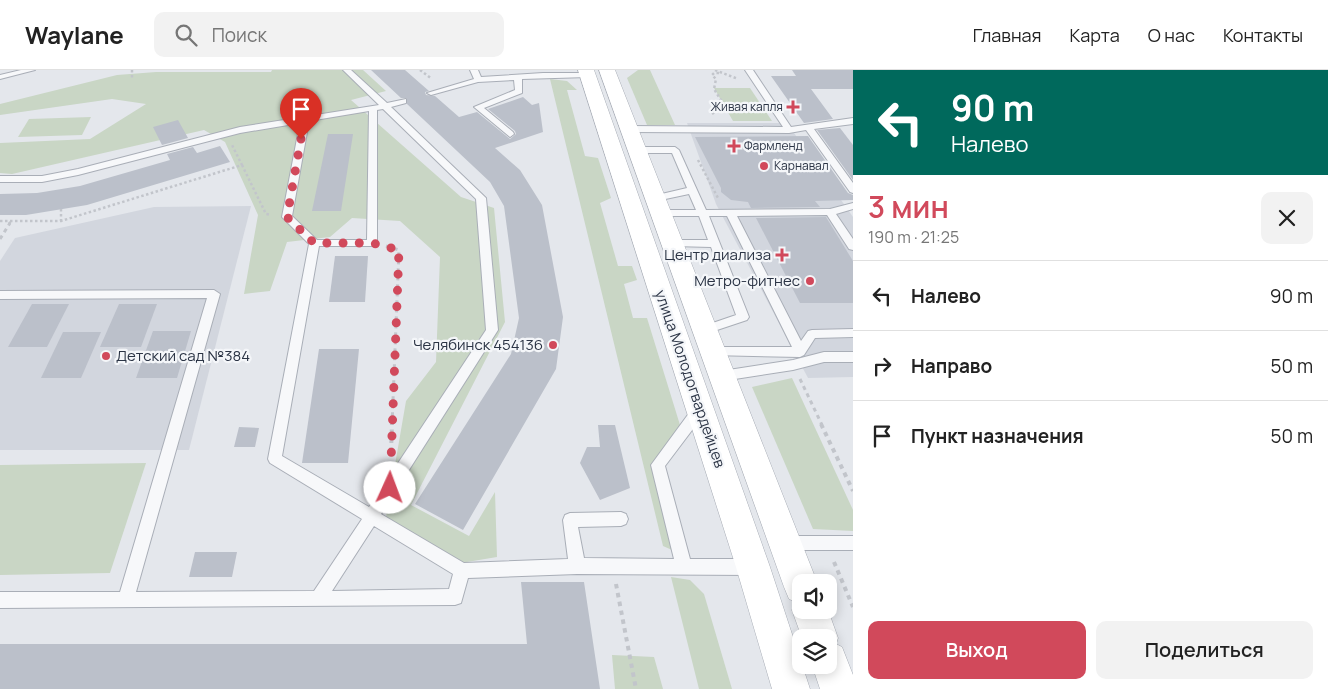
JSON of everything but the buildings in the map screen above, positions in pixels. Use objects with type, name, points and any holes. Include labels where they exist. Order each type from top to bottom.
[{"type":"main road","name":"улица Молодогвардейцев","points":[[594,72],[630,130],[796,574]]},
{"type":"main road","name":"улица Молодогвардейцев","points":[[594,72],[700,409],[753,567],[791,689]]},
{"type":"main road","points":[[834,674],[839,689]]},
{"type":"lane","points":[[0,77],[31,70]]},
{"type":"lane","points":[[318,599],[492,330],[481,198],[347,70]]},
{"type":"lane","points":[[474,70],[478,80]]},
{"type":"lane","points":[[749,70],[789,130]]},
{"type":"lane","points":[[431,93],[478,80],[594,72]]},
{"type":"lane","points":[[510,134],[478,107],[519,91],[518,78]]},
{"type":"lane","points":[[0,179],[42,179],[78,172],[226,134],[386,106],[403,101]]},
{"type":"lane","points":[[305,119],[287,217],[314,243],[372,243],[373,108]]},
{"type":"lane","points":[[630,130],[789,130],[852,121]]},
{"type":"lane","points":[[808,127],[853,190]]},
{"type":"lane","points":[[638,150],[675,150],[703,214],[743,317],[714,353]]},
{"type":"lane","points":[[658,206],[692,190]]},
{"type":"lane","points":[[658,206],[703,214],[830,212],[853,206]]},
{"type":"lane","points":[[830,212],[853,247]]},
{"type":"lane","points":[[731,213],[800,352]]},
{"type":"lane","points":[[314,243],[275,459],[462,571],[578,566],[753,567]]},
{"type":"lane","points":[[672,243],[714,244]]},
{"type":"lane","points":[[0,295],[214,294],[126,600]]},
{"type":"lane","points":[[800,352],[812,334],[853,333]]},
{"type":"lane","points":[[714,353],[800,352]]},
{"type":"lane","points":[[714,353],[793,365],[824,357],[853,356]]},
{"type":"lane","points":[[684,567],[658,465],[700,409]]},
{"type":"lane","points":[[578,566],[570,520],[621,520]]},
{"type":"lane","points":[[785,542],[853,542]]},
{"type":"lane","points":[[0,600],[455,597],[462,571]]},
{"type":"path","points":[[132,70],[132,78]]},
{"type":"path","points":[[691,130],[724,105],[714,89],[716,79],[712,75],[714,73],[721,73]]},
{"type":"path","points":[[226,134],[266,214],[287,217]]},
{"type":"path","points":[[0,221],[61,220],[242,165]]},
{"type":"path","points":[[61,209],[61,220]]},
{"type":"path","points":[[0,239],[12,221]]},
{"type":"path","points":[[372,243],[399,250],[390,488]]},
{"type":"path","points":[[793,365],[853,491]]},
{"type":"path","points":[[826,542],[853,607]]},
{"type":"path","points":[[613,566],[636,689]]},
{"type":"shaded area","points":[[687,123],[787,123],[853,217],[853,377],[808,378],[716,204]]},
{"type":"shaded area","name":"Детский сад №384","points":[[251,206],[189,450],[0,450],[0,261],[15,238],[154,207]]},
{"type":"green space","points":[[272,70],[363,70],[386,91],[351,100],[461,197],[494,208],[505,322],[411,505],[469,536],[495,492],[497,557],[461,563],[386,517],[406,401],[436,362],[440,257],[400,221],[352,218],[330,237],[287,242],[270,291],[244,294],[258,215],[225,142],[204,130],[12,174],[0,173],[0,143],[90,139],[146,104],[112,99],[0,115],[0,104],[117,75],[156,72],[271,72]]},
{"type":"green space","points":[[638,70],[650,70],[675,125],[647,125],[627,78]]},
{"type":"green space","points":[[550,79],[567,81],[577,90],[567,90],[585,156],[598,158],[611,198],[600,203],[618,266],[632,266],[637,280],[624,284],[633,318],[647,318],[680,425],[651,465],[672,550],[663,546]]},
{"type":"green space","points":[[714,88],[750,88],[772,121],[733,121]]},
{"type":"green space","points":[[91,117],[82,135],[18,137],[29,119]]},
{"type":"green space","points":[[792,378],[853,510],[853,531],[813,529],[752,387]]},
{"type":"green space","points":[[146,463],[110,573],[0,575],[0,465]]},
{"type":"green space","points":[[671,577],[690,580],[704,594],[732,689],[699,689]]},
{"type":"green space","points":[[612,655],[654,657],[663,689],[615,689]]},
{"type":"place","name":"Живая капля","points":[[793,107]]},
{"type":"place","name":"Фармленд","points":[[734,146]]},
{"type":"place","name":"Карнавал","points":[[764,166]]},
{"type":"place","name":"Центр диализа","points":[[782,255]]},
{"type":"place","name":"Метро-фитнес","points":[[810,281]]},
{"type":"place","name":"Челябинск 454136","points":[[553,345]]},
{"type":"place","name":"Детский сад №384","points":[[106,356]]},
{"type":"route","points":[[301,139],[287,217],[314,243],[372,243],[399,250],[390,488]]}]
